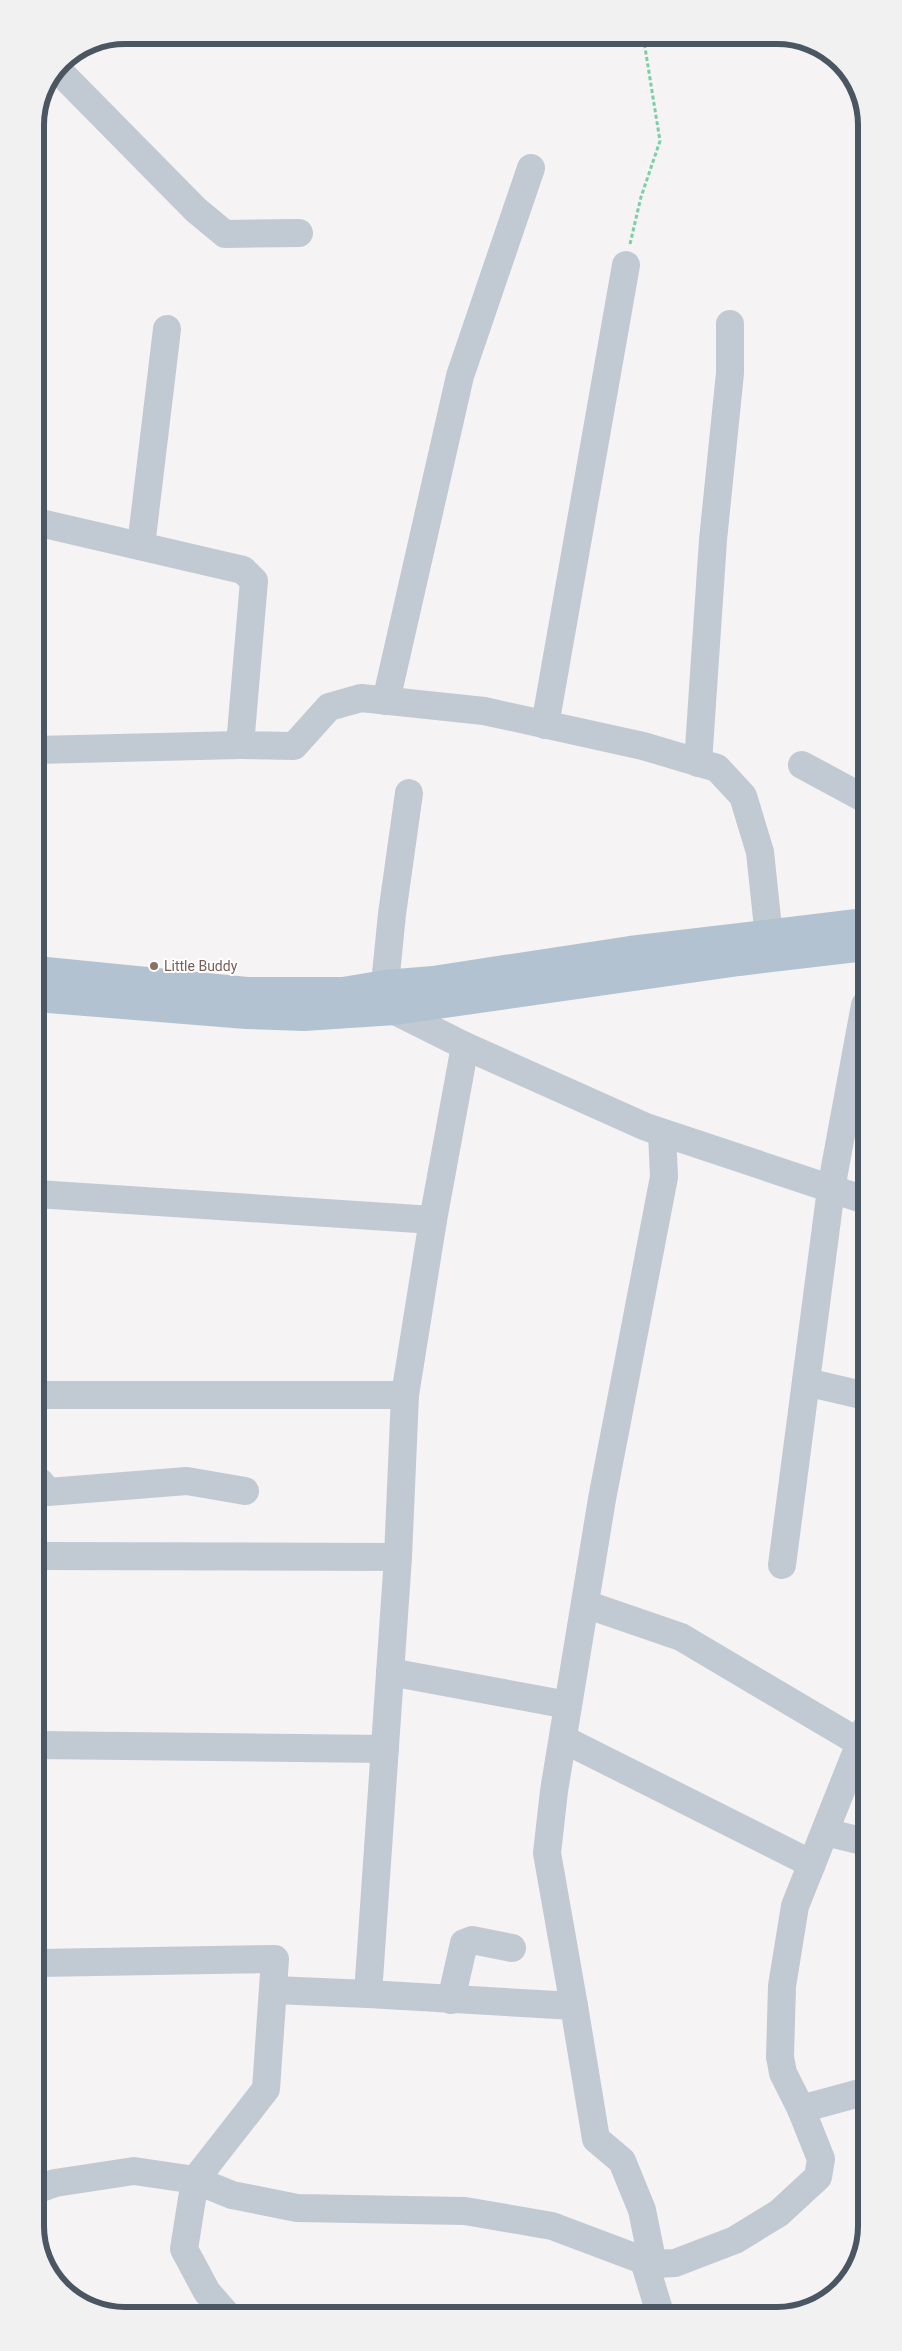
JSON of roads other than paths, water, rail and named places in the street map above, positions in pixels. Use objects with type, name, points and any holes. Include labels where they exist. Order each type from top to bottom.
[{"type":"main road","points":[[44,999],[246,1015],[304,1017],[395,1011],[770,946],[858,924]]},
{"type":"main road","points":[[44,971],[247,991],[343,991],[385,984],[433,980],[630,950],[770,946],[858,947]]},
{"type":"street","points":[[62,74],[196,210],[225,234],[299,233]]},
{"type":"street","points":[[386,701],[460,376],[531,168]]},
{"type":"street","points":[[545,725],[626,265]]},
{"type":"street","points":[[698,763],[713,540],[730,373],[730,324]]},
{"type":"street","points":[[141,546],[167,329]]},
{"type":"street","points":[[44,524],[243,570],[254,582],[240,745]]},
{"type":"street","points":[[44,750],[240,745],[294,746],[329,707],[361,698],[484,711],[643,746],[717,768],[743,796],[760,852],[770,946]]},
{"type":"street","points":[[802,765],[858,795]]},
{"type":"street","points":[[409,793],[392,914],[385,984],[395,1011],[465,1046],[662,1133],[858,1197]]},
{"type":"street","points":[[368,1994],[398,1557],[404,1395],[433,1220],[465,1046]]},
{"type":"street","points":[[782,1565],[831,1188],[858,1060]]},
{"type":"street","points":[[658,2307],[648,2263],[642,2210],[622,2161],[596,2139],[547,1854],[562,1739],[602,1499],[664,1177],[662,1133]]},
{"type":"street","points":[[44,1194],[433,1220]]},
{"type":"street","points":[[806,1382],[858,1394]]},
{"type":"street","points":[[45,1395],[404,1395]]},
{"type":"street","points":[[44,1487],[48,1492],[187,1481],[245,1491]]},
{"type":"street","points":[[44,1556],[398,1557]]},
{"type":"street","points":[[585,1604],[681,1637],[858,1733]]},
{"type":"street","points":[[390,1672],[568,1705]]},
{"type":"street","points":[[562,1739],[812,1864]]},
{"type":"street","points":[[44,1745],[385,1749]]},
{"type":"street","points":[[44,2187],[55,2183],[134,2171],[194,2180],[232,2195],[297,2208],[465,2211],[552,2226],[648,2263],[675,2263],[735,2240],[779,2213],[818,2177],[821,2159],[801,2109],[783,2073],[780,2057],[782,1986],[795,1906],[858,1749]]},
{"type":"street","points":[[825,1832],[858,1840]]},
{"type":"street","points":[[451,2000],[464,1943],[472,1940],[512,1948]]},
{"type":"street","points":[[44,1963],[275,1959],[266,2089],[194,2180],[184,2249],[207,2292],[220,2307]]},
{"type":"street","points":[[274,1990],[574,2006]]},
{"type":"street","points":[[801,2109],[858,2093]]},
{"type":"place","name":"Little Buddy","points":[[154,966]]}]
